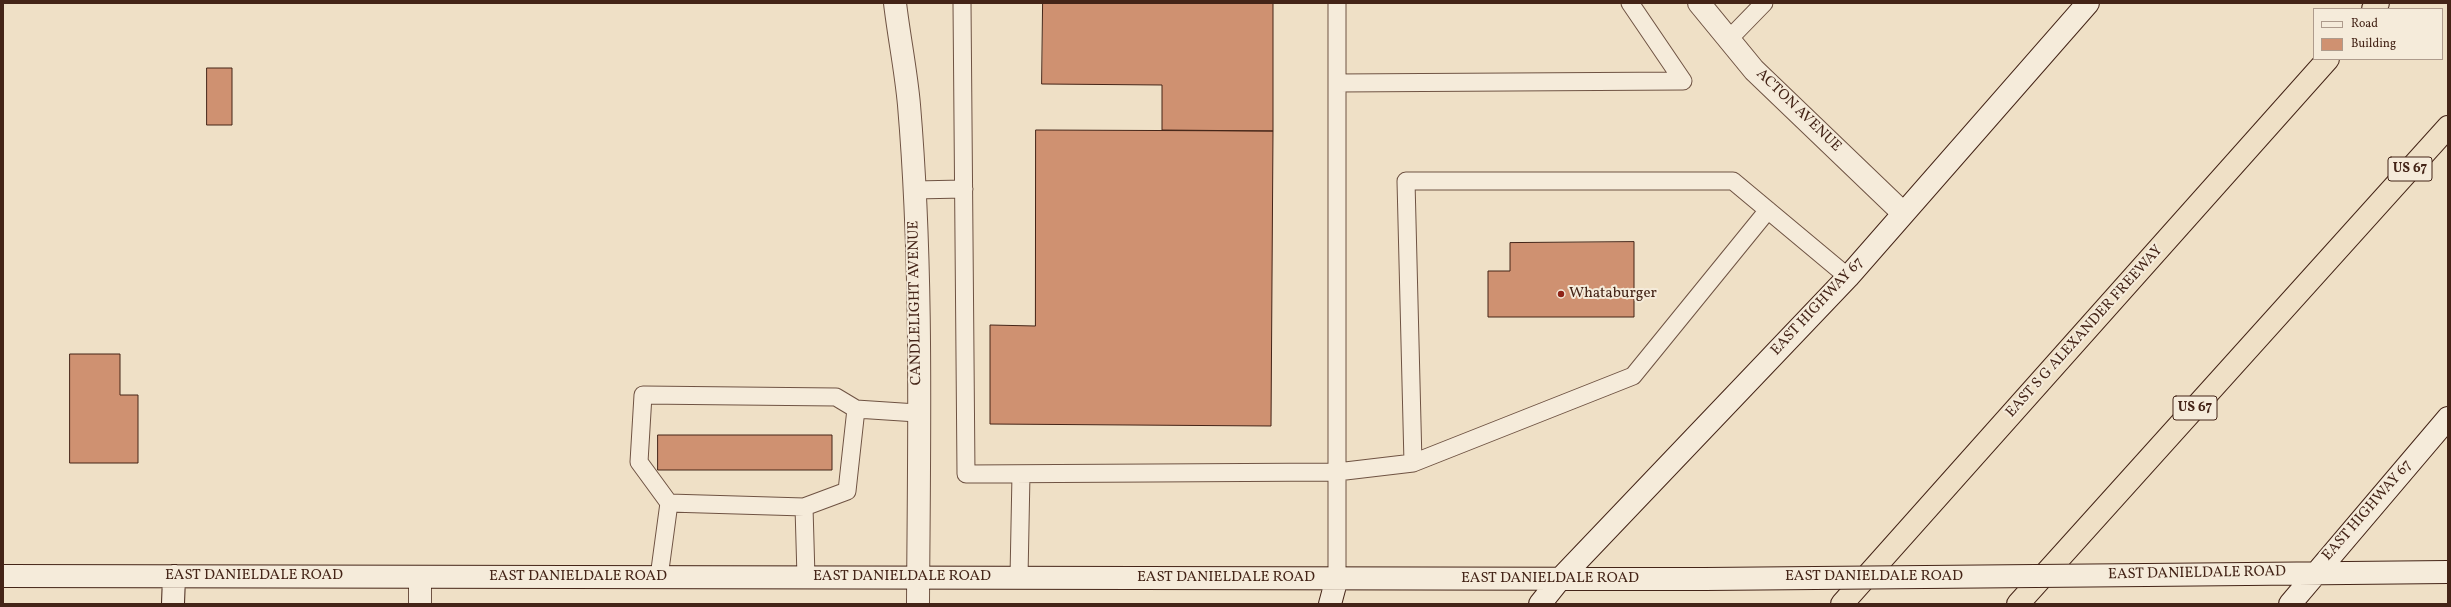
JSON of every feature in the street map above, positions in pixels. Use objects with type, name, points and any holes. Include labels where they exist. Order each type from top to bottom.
[{"type":"highway","name":"EAST S G ALEXANDER FREEWAY","points":[[1842,604],[2327,60]]},
{"type":"highway","name":"US 67","points":[[2018,604],[2448,127]]},
{"type":"highway","points":[[2371,212],[2448,139]]},
{"type":"main road","name":"CANDLELIGHT AVENUE","points":[[895,3],[909,104],[914,190],[918,604]]},
{"type":"main road","name":"ACTON AVENUE","points":[[1699,3],[1754,70],[1903,213]]},
{"type":"main road","name":"EAST HIGHWAY 67","points":[[1540,604],[1560,579],[1848,277],[2083,5]]},
{"type":"main road","name":"EAST HIGHWAY 67","points":[[2290,604],[2448,418]]},
{"type":"main road","name":"EAST DANIELDALE ROAD","points":[[3,576],[1705,579],[2448,572]]},
{"type":"main road","points":[[173,604],[174,576]]},
{"type":"main road","points":[[420,577],[420,604]]},
{"type":"main road","points":[[1330,604],[1337,578]]},
{"type":"lane","points":[[962,3],[966,474],[1337,472],[1413,463],[1633,376],[1768,210]]},
{"type":"lane","points":[[1337,3],[1337,578]]},
{"type":"lane","points":[[1337,83],[1683,81],[1630,3]]},
{"type":"lane","points":[[1728,40],[1764,3]]},
{"type":"lane","points":[[1413,463],[1406,181],[1733,181],[1848,277]]},
{"type":"lane","points":[[914,190],[964,189]]},
{"type":"lane","points":[[659,577],[669,503],[639,462],[643,395],[836,397],[856,410],[917,413]]},
{"type":"lane","points":[[669,503],[804,507],[847,491],[856,410]]},
{"type":"lane","points":[[1019,577],[1020,474]]},
{"type":"lane","points":[[804,507],[806,577]]},
{"type":"building","points":[[1043,3],[1273,3],[1273,131],[1162,130],[1162,85],[1042,84]]},
{"type":"building","points":[[207,68],[232,68],[232,125],[207,125]]},
{"type":"building","points":[[1036,130],[1273,131],[1271,426],[990,424],[990,325],[1035,326]]},
{"type":"building","name":"Whataburger","points":[[1634,242],[1634,317],[1488,317],[1488,271],[1510,271],[1510,243]]},
{"type":"building","points":[[70,354],[120,354],[120,395],[138,395],[138,463],[70,463]]},
{"type":"building","points":[[658,435],[832,435],[832,470],[658,470]]},
{"type":"place","name":"Whataburger","points":[[1561,294]]}]
